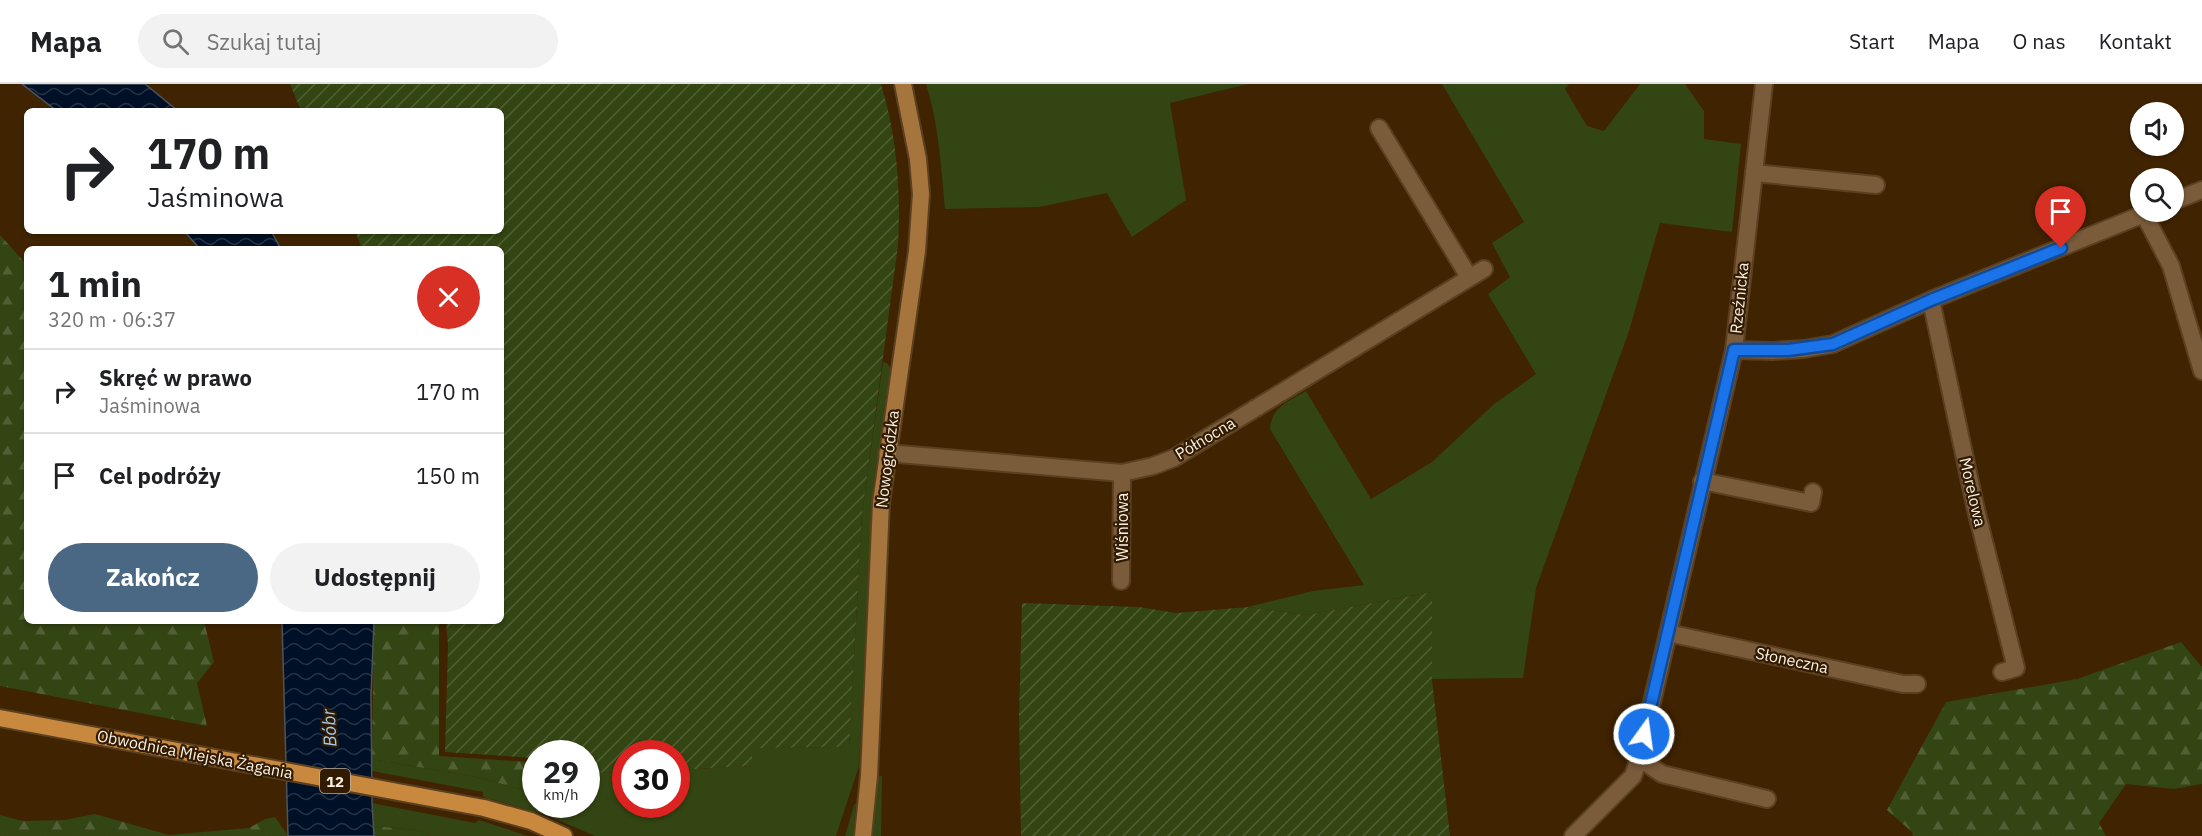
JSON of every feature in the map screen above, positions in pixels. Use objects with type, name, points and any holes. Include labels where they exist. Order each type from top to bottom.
[{"type":"main road","name":"Nowogródzka","points":[[862,836],[869,776],[879,536],[887,453],[917,251],[921,194],[918,159],[903,84]]},
{"type":"main road","name":"Obwodnica Miejska Żagania","points":[[0,718],[484,808],[531,821],[564,836]]},
{"type":"street","name":"Rzeźnicka","points":[[1573,836],[1633,776],[1639,758],[1734,350],[1764,84]]},
{"type":"street","name":"Północna","points":[[887,453],[1122,473],[1153,466],[1174,458],[1476,273],[1379,128]]},
{"type":"street","points":[[1754,173],[1876,185]]},
{"type":"street","points":[[2184,197],[2202,190]]},
{"type":"street","points":[[1734,350],[1783,350],[1833,344],[1931,300],[2130,219]]},
{"type":"street","points":[[2151,222],[2171,266],[2202,370]]},
{"type":"street","name":"Morelowa","points":[[1931,300],[1976,510],[2016,668],[2002,672]]},
{"type":"street","name":"Wiśniowa","points":[[1122,473],[1122,581]]},
{"type":"street","points":[[1702,481],[1811,503],[1813,492]]},
{"type":"street","name":"Słoneczna","points":[[1668,633],[1903,684],[1917,684]]},
{"type":"street","points":[[1639,758],[1662,774],[1767,799]]},
{"type":"green space","points":[[290,84],[881,84],[891,124],[897,164],[898,245],[862,514],[849,747],[752,748],[752,766],[690,769],[690,740],[612,740],[612,772],[600,773],[600,740],[522,740],[522,757],[445,752],[448,645],[446,624],[504,624],[504,246],[361,246],[356,234],[504,234],[504,108],[300,108]]},
{"type":"green space","points":[[926,84],[1248,84],[1170,103],[1186,200],[1132,237],[1107,193],[1039,207],[945,209],[937,130]]},
{"type":"green space","points":[[1442,84],[1569,84],[1565,89],[1587,126],[1604,131],[1640,84],[1685,84],[1704,111],[1704,139],[1741,144],[1732,232],[1660,223],[1629,331],[1536,588],[1523,678],[1432,679],[1431,592],[1306,615],[1248,607],[1313,591],[1364,585],[1270,429],[1274,415],[1282,406],[1306,391],[1371,499],[1432,462],[1493,405],[1536,374],[1488,294],[1510,277],[1492,243],[1524,222]]},
{"type":"green space","points":[[0,235],[24,262],[24,624],[205,624],[214,662],[197,683],[207,726],[0,686]]},
{"type":"green space","points":[[883,362],[887,363],[891,369],[872,509],[859,766],[836,836],[595,836],[553,818],[600,818],[600,773],[612,772],[612,818],[690,818],[690,769],[752,766],[752,748],[849,747],[862,514]]},
{"type":"green space","points":[[1432,592],[1432,680],[1450,836],[1021,836],[1019,716],[1022,603],[1139,607],[1176,613],[1248,607],[1306,615]]},
{"type":"green space","points":[[374,624],[439,624],[439,756],[522,762],[522,790],[482,778],[372,759]]},
{"type":"green space","points":[[2181,642],[2202,667],[2202,784],[2174,789],[2126,784],[2099,823],[2106,836],[1913,836],[1912,832],[1887,810],[1946,702],[2077,679]]},
{"type":"green space","points":[[372,759],[482,778],[522,790],[522,808],[483,797],[483,792],[372,771]]},
{"type":"green space","points":[[882,776],[881,836],[872,836],[877,777]]},
{"type":"green space","points":[[372,803],[475,823],[479,820],[528,836],[431,836],[416,830],[373,826]]},
{"type":"green space","points":[[856,803],[853,836],[845,836],[854,805]]},
{"type":"green space","points":[[95,814],[169,835],[249,828],[265,819],[275,817],[288,836],[0,836],[0,815],[23,821],[64,820]]},
{"type":"green space","points":[[373,826],[416,830],[431,836],[374,836]]},
{"type":"water","points":[[22,84],[145,84],[174,108],[53,108]]},
{"type":"water","points":[[187,234],[273,234],[279,246],[197,246]]},
{"type":"water","name":"Bóbr","points":[[282,624],[374,624],[371,696],[374,836],[288,836]]},
{"type":"route","points":[[1644,734],[1734,350],[1773,351],[1833,344],[1931,300],[2061,248]]}]
